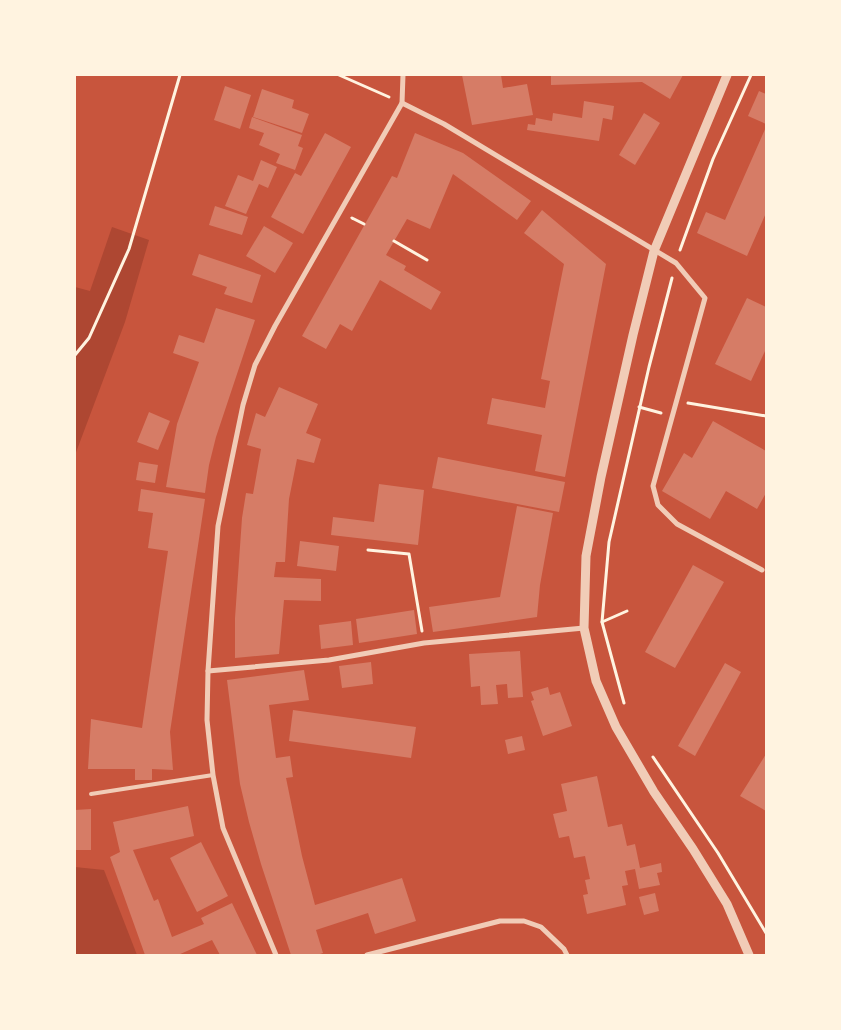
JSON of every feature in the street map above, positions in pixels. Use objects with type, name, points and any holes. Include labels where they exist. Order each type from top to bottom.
[{"type":"street","points":[[276,955],[223,828],[213,775],[206,720],[218,526],[242,405],[255,365],[402,102],[403,75]]},
{"type":"street","points":[[726,75],[654,251],[620,392],[586,556],[584,628],[596,681],[616,727],[654,792],[693,849],[727,904],[749,955]]},
{"type":"street","points":[[402,102],[444,124],[676,263],[705,298],[653,486],[658,505],[677,524],[762,570]]},
{"type":"street","points":[[208,671],[329,660],[424,643],[584,628]]},
{"type":"street","points":[[367,955],[500,921],[524,921],[541,927],[564,949],[567,955]]},
{"type":"lane","points":[[91,794],[213,775]]},
{"type":"path","points":[[75,355],[89,338],[129,249],[180,75]]},
{"type":"path","points":[[339,75],[402,102]]},
{"type":"path","points":[[394,241],[427,260]]},
{"type":"path","points":[[675,401],[766,416]]},
{"type":"path","points":[[640,407],[671,416]]},
{"type":"path","points":[[368,550],[409,554],[424,643]]},
{"type":"path","points":[[584,628],[627,612]]},
{"type":"shaded area","points":[[112,227],[149,240],[125,322],[75,455],[75,287],[90,291]]},
{"type":"shaded area","points":[[75,867],[104,870],[137,955],[75,955]]},
{"type":"building","points":[[462,75],[501,75],[503,88],[527,84],[533,115],[472,125]]},
{"type":"building","points":[[551,75],[683,75],[670,99],[642,82],[551,85]]},
{"type":"building","points":[[225,86],[251,95],[240,129],[214,120]]},
{"type":"building","points":[[262,89],[294,100],[292,108],[309,114],[302,133],[253,117]]},
{"type":"building","points":[[759,91],[766,94],[766,124],[748,116]]},
{"type":"building","points":[[584,101],[614,106],[612,120],[603,118],[599,141],[527,130],[528,124],[535,125],[536,118],[552,121],[553,113],[582,118]]},
{"type":"building","points":[[644,113],[660,123],[635,165],[619,155]]},
{"type":"building","points":[[252,117],[302,135],[298,146],[303,148],[295,170],[276,163],[280,154],[259,145],[264,133],[249,128]]},
{"type":"building","points":[[766,127],[766,213],[747,256],[697,233],[706,212],[725,220]]},
{"type":"building","points":[[325,133],[351,147],[303,234],[271,217],[295,173],[301,176]]},
{"type":"building","points":[[415,133],[463,153],[531,201],[517,220],[453,174],[430,229],[407,219],[386,255],[406,266],[404,270],[441,292],[431,310],[380,280],[352,331],[340,324],[326,349],[302,336],[392,176],[397,178]]},
{"type":"building","points":[[261,160],[277,167],[268,188],[259,184],[246,214],[225,206],[238,175],[253,181]]},
{"type":"building","points":[[215,206],[248,217],[242,235],[209,225]]},
{"type":"building","points":[[542,210],[606,264],[565,477],[535,471],[542,435],[487,424],[492,398],[545,408],[550,381],[541,379],[564,264],[524,233]]},
{"type":"building","points":[[264,226],[293,243],[275,273],[246,256]]},
{"type":"building","points":[[199,254],[261,275],[252,303],[224,294],[227,287],[192,275]]},
{"type":"building","points":[[747,298],[766,307],[766,349],[751,381],[715,364]]},
{"type":"building","points":[[216,308],[255,320],[216,437],[205,493],[166,487],[177,424],[199,362],[173,353],[179,335],[204,343]]},
{"type":"building","points":[[279,387],[318,404],[306,433],[321,439],[314,463],[297,459],[289,499],[285,562],[276,562],[274,577],[321,579],[321,601],[284,600],[279,654],[235,658],[235,618],[242,518],[246,493],[253,494],[261,449],[247,445],[256,413],[265,417]]},
{"type":"building","points":[[149,412],[170,421],[158,450],[137,442]]},
{"type":"building","points":[[713,421],[766,451],[766,493],[757,509],[726,491],[710,519],[662,491],[684,453],[692,458]]},
{"type":"building","points":[[438,457],[565,482],[559,512],[432,488]]},
{"type":"building","points":[[139,462],[158,465],[155,483],[136,480]]},
{"type":"building","points":[[379,484],[424,490],[418,545],[331,535],[333,517],[374,522]]},
{"type":"building","points":[[141,489],[205,499],[170,732],[173,770],[152,769],[152,780],[135,780],[135,769],[88,769],[91,719],[142,728],[168,551],[148,548],[153,513],[138,511]]},
{"type":"building","points":[[517,506],[553,513],[540,585],[537,617],[433,632],[429,607],[500,597]]},
{"type":"building","points":[[300,541],[339,546],[336,571],[297,566]]},
{"type":"building","points":[[693,565],[724,582],[675,668],[645,652]]},
{"type":"building","points":[[414,610],[417,634],[359,643],[356,619]]},
{"type":"building","points":[[351,621],[353,645],[321,649],[319,625]]},
{"type":"building","points":[[520,651],[523,697],[508,698],[507,684],[496,685],[498,704],[481,705],[480,686],[471,687],[469,654]]},
{"type":"building","points":[[371,662],[373,684],[342,688],[339,666]]},
{"type":"building","points":[[725,663],[741,672],[695,756],[678,746]]},
{"type":"building","points":[[304,670],[309,700],[269,705],[276,758],[290,756],[293,777],[286,778],[302,856],[315,905],[402,878],[416,921],[375,934],[368,913],[316,930],[323,953],[317,955],[291,955],[261,864],[240,784],[227,680]]},
{"type":"building","points":[[548,687],[550,695],[560,692],[572,726],[543,736],[531,701],[534,700],[531,692]]},
{"type":"building","points":[[293,710],[416,727],[411,758],[289,741]]},
{"type":"building","points":[[522,736],[525,750],[508,754],[505,740]]},
{"type":"building","points":[[766,754],[766,811],[740,796]]},
{"type":"building","points":[[597,776],[608,827],[622,824],[627,846],[635,844],[640,868],[661,863],[662,872],[657,873],[660,885],[639,889],[635,869],[625,871],[628,885],[622,886],[626,905],[587,914],[583,895],[588,894],[585,880],[590,879],[585,856],[574,858],[569,836],[559,838],[553,814],[567,811],[561,784]]},
{"type":"building","points":[[188,806],[194,836],[133,850],[154,901],[158,899],[172,937],[204,924],[201,918],[232,903],[257,955],[220,955],[212,940],[178,955],[145,955],[110,857],[120,852],[113,822]]},
{"type":"building","points":[[91,809],[91,850],[75,850],[75,810]]},
{"type":"building","points":[[201,842],[228,896],[197,912],[170,858]]},
{"type":"building","points":[[655,893],[659,911],[644,915],[639,897]]}]
